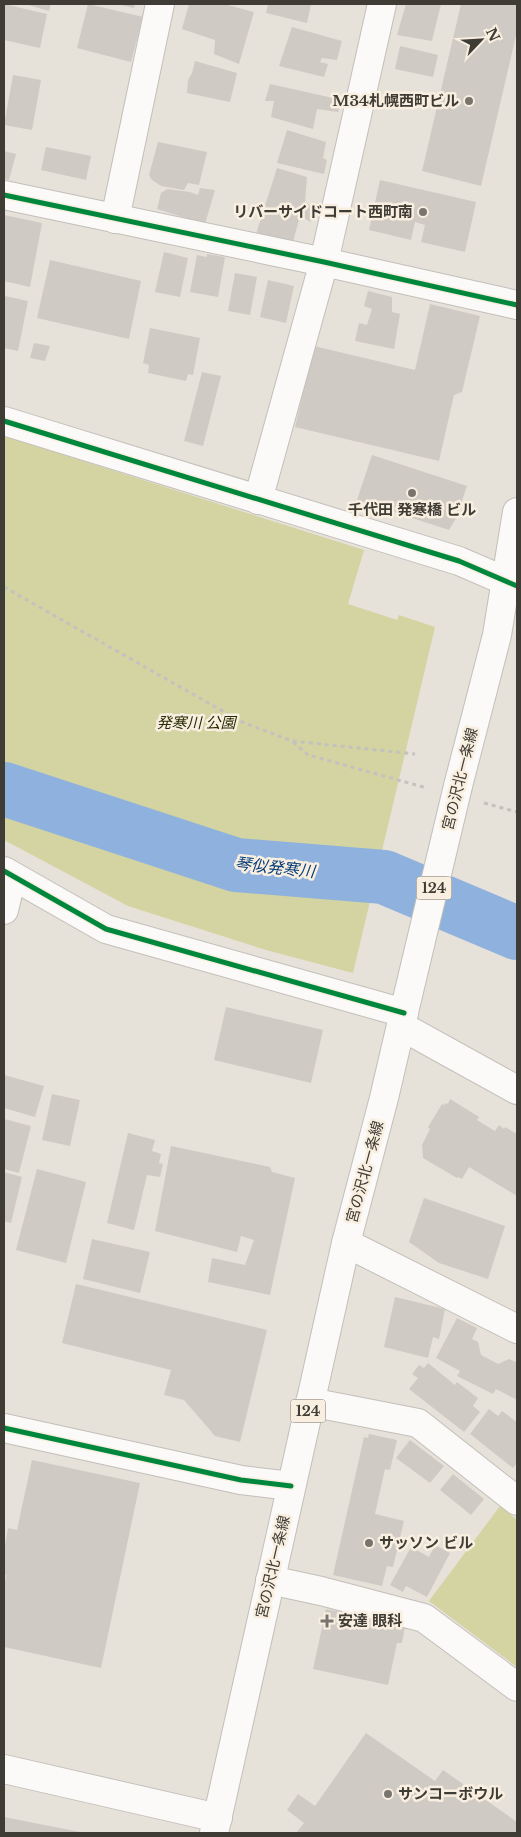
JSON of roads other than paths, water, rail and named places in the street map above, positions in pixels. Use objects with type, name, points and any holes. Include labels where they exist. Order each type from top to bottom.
[{"type":"street","points":[[115,219],[160,4]]},
{"type":"street","points":[[258,500],[324,262],[382,4]]},
{"type":"street","points":[[4,195],[324,262],[517,305]]},
{"type":"street","points":[[4,421],[459,561],[511,584]]},
{"type":"street","name":"宮の沢北一条線","points":[[216,1826],[346,1243],[405,1010],[469,794],[497,635],[511,584],[517,512]]},
{"type":"street","points":[[4,910],[8,874],[106,929],[405,1010],[517,1090]]},
{"type":"street","points":[[346,1243],[517,1329]]},
{"type":"street","points":[[310,1402],[418,1423],[517,1501]]},
{"type":"street","points":[[4,1428],[241,1480],[291,1486]]},
{"type":"street","points":[[270,1580],[321,1591],[424,1618],[517,1687]]},
{"type":"street","points":[[4,1769],[216,1826]]},
{"type":"waterway","name":"琴似発寒川","points":[[4,789],[236,865],[384,877],[517,933]]},
{"type":"place","name":"M34札幌西町ビル","points":[[469,101]]},
{"type":"place","name":"リバーサイドコート西町南","points":[[423,212]]},
{"type":"place","name":"千代田 発寒橋 ビル","points":[[412,493]]},
{"type":"place","name":"サッソン ビル","points":[[369,1543]]},
{"type":"place","name":"安達 眼科","points":[[327,1621]]},
{"type":"place","name":"サンコーボウル","points":[[388,1794]]},
{"type":"park label","name":"発寒川 公園","points":[[196,723]]}]
